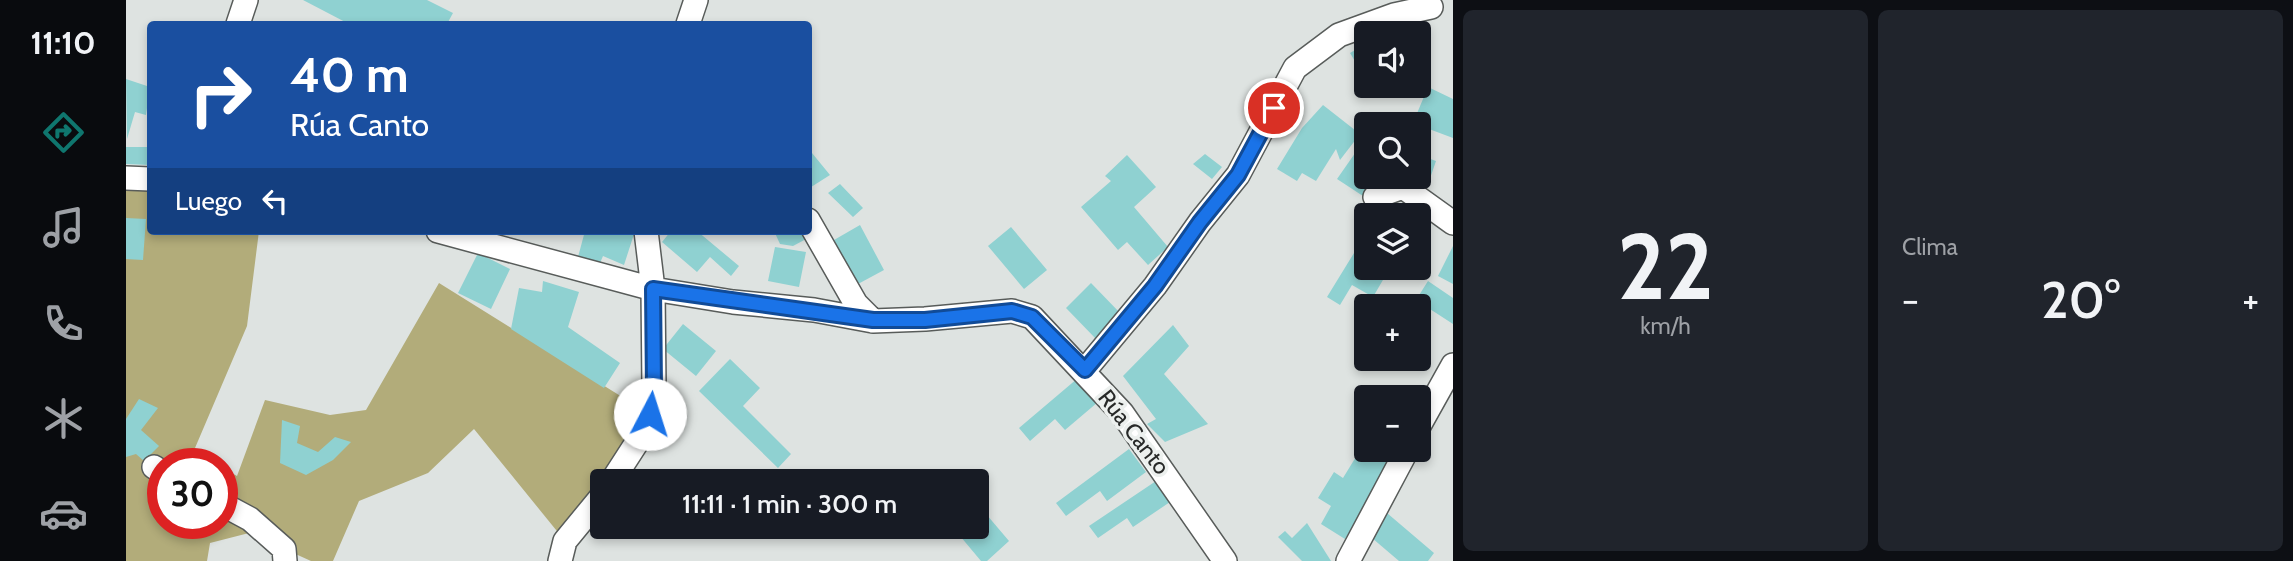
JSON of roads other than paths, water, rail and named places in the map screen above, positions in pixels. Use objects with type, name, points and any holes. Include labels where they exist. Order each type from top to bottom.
[{"type":"street","points":[[239,21],[246,0]]},
{"type":"street","points":[[689,21],[696,0]]},
{"type":"street","points":[[1085,370],[1155,286],[1200,222],[1238,175],[1295,68],[1339,35],[1394,15],[1431,7]]},
{"type":"street","points":[[126,178],[147,179]]},
{"type":"street","points":[[1375,197],[1403,187],[1453,223]]},
{"type":"street","points":[[812,227],[856,304],[873,320]]},
{"type":"street","name":"Rúa Canto","points":[[453,235],[653,289],[873,320],[925,320],[1012,311],[1032,317],[1085,370],[1162,466],[1225,561]]},
{"type":"street","points":[[620,469],[643,433],[650,414],[654,388],[653,289],[646,235]]},
{"type":"street","points":[[1431,411],[1447,390],[1453,365]]},
{"type":"street","points":[[1348,561],[1401,462]]},
{"type":"street","points":[[560,561],[565,541],[590,511]]},
{"type":"street","points":[[238,512],[250,519],[284,549],[285,561]]}]
